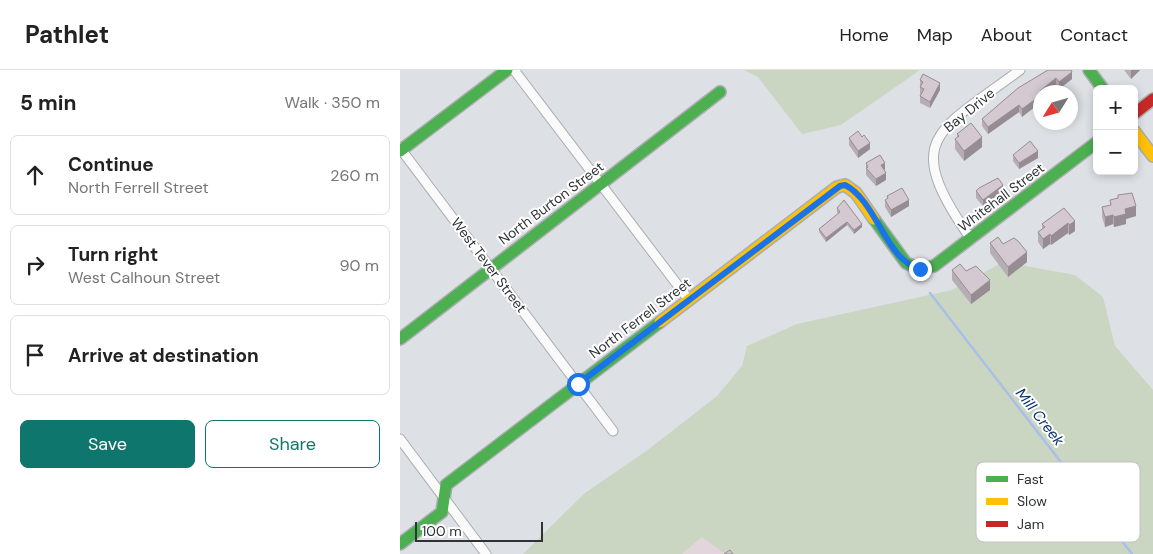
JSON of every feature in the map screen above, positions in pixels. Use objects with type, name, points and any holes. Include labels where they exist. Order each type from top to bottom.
[{"type":"street","points":[[400,150],[507,70]]},
{"type":"street","points":[[514,70],[689,300]]},
{"type":"street","name":"Bay Drive","points":[[971,239],[938,185],[933,159],[935,142],[950,122],[1020,70]]},
{"type":"street","points":[[1089,70],[1100,85]]},
{"type":"street","name":"North Burton Street","points":[[400,339],[720,92]]},
{"type":"street","points":[[1138,111],[1153,99]]},
{"type":"street","points":[[1138,136],[1153,156]]},
{"type":"street","name":"Whitehall Street","points":[[920,269],[934,266],[1093,145]]},
{"type":"street","name":"West Tever Street","points":[[400,150],[491,267],[613,431]]},
{"type":"street","name":"North Ferrell Street","points":[[400,544],[442,512],[446,485],[833,190],[845,185],[862,200],[902,258],[913,267],[920,269]]},
{"type":"street","points":[[400,439],[486,554]]},
{"type":"shaded area","points":[[702,537],[725,554],[682,554]]},
{"type":"green space","points":[[744,70],[920,70],[841,125],[802,134],[758,77]]},
{"type":"green space","points":[[1003,262],[1075,275],[1103,297],[1115,346],[1153,390],[1153,554],[725,554],[702,537],[682,554],[523,554],[585,493],[649,449],[717,396],[742,366],[747,346],[797,324],[952,290]]},
{"type":"building","points":[[1048,70],[1071,70],[1072,72],[1059,82],[1056,78],[1047,85],[1033,85],[1033,101],[1022,109],[1019,105],[988,127],[982,119],[1018,88]]},
{"type":"building","points":[[923,74],[940,83],[930,102],[920,96],[924,89],[920,87],[923,82],[920,80]]},
{"type":"building","points":[[971,123],[982,137],[964,151],[955,139],[959,136],[957,134]]},
{"type":"building","points":[[858,131],[870,143],[858,151],[849,138]]},
{"type":"building","points":[[1030,141],[1038,151],[1019,163],[1013,155]]},
{"type":"building","points":[[880,155],[885,163],[881,165],[886,173],[876,179],[866,168],[868,167],[866,163]]},
{"type":"building","points":[[998,178],[1003,185],[983,200],[976,191]]},
{"type":"building","points":[[902,188],[909,200],[891,210],[885,200],[888,198],[887,196]]},
{"type":"building","points":[[1132,193],[1136,206],[1125,209],[1126,214],[1105,217],[1102,207],[1111,205],[1110,200],[1118,198],[1118,195]]},
{"type":"building","points":[[844,200],[862,224],[854,230],[847,222],[826,238],[819,229],[840,212],[837,208]]},
{"type":"building","points":[[1064,208],[1075,221],[1069,225],[1068,223],[1051,236],[1050,234],[1043,239],[1038,232],[1045,227],[1042,224]]},
{"type":"building","points":[[998,237],[1003,244],[1014,238],[1027,252],[1008,267],[990,243]]},
{"type":"building","points":[[960,264],[966,271],[976,266],[990,280],[971,295],[952,270]]},
{"type":"building","points":[[730,550],[733,554],[724,554]]},
{"type":"waterway","name":"Mill Creek","points":[[930,293],[1061,462]]},
{"type":"waterway","name":"Mill Creek","points":[[1123,542],[1132,554]]},
{"type":"traffic: fast","points":[[400,151],[507,70]]},
{"type":"traffic: fast","points":[[1089,70],[1100,85]]},
{"type":"traffic: fast","points":[[400,339],[720,92]]},
{"type":"traffic: fast","points":[[874,219],[906,263],[920,269],[934,266],[1093,145]]},
{"type":"traffic: fast","points":[[400,544],[442,512],[446,485],[660,322]]},
{"type":"traffic: slow","points":[[1138,136],[1153,156]]},
{"type":"traffic: slow","points":[[660,322],[837,187],[845,185],[856,193],[874,219]]},
{"type":"traffic: jam","points":[[1138,111],[1153,99]]},
{"type":"route","points":[[578,384],[840,186],[845,185],[856,193],[906,263],[920,269]]}]
